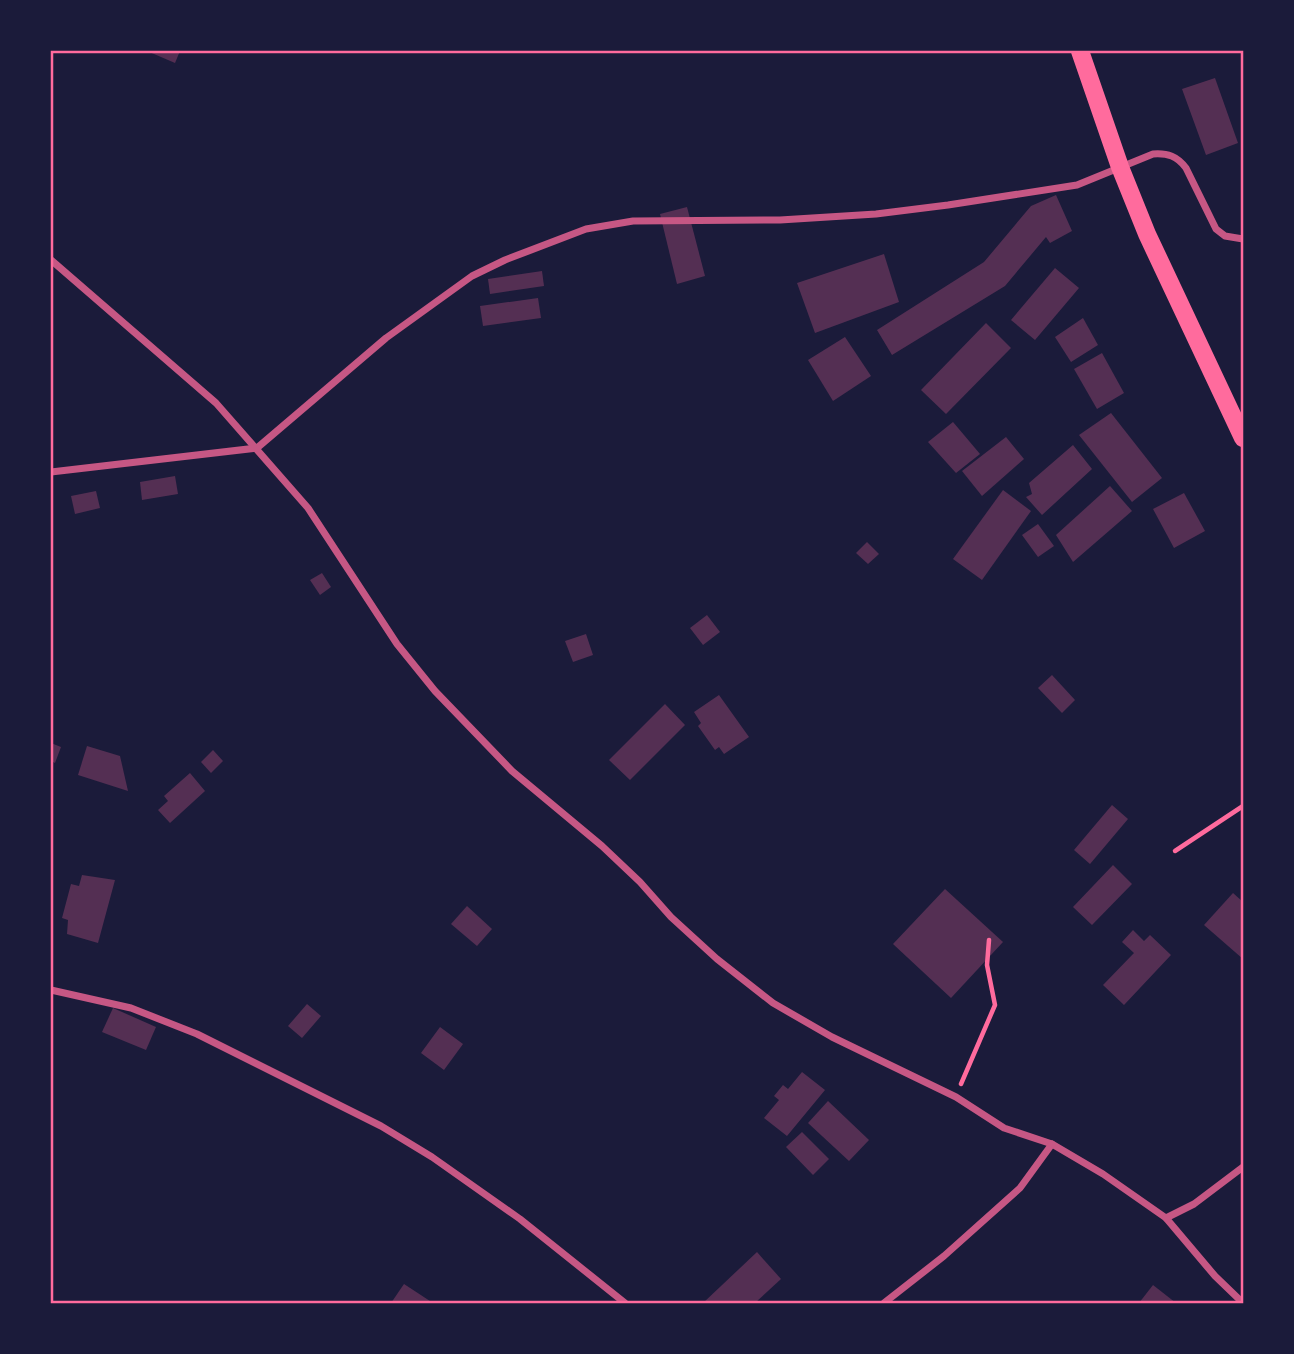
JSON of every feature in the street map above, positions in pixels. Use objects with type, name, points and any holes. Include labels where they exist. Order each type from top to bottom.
[{"type":"main road","points":[[1080,51],[1120,167],[1147,234],[1243,438]]},
{"type":"street","points":[[51,472],[257,448],[386,338],[472,276],[505,260],[586,229],[634,221],[780,220],[912,210],[1067,187],[1153,154],[1165,153],[1179,159],[1186,168],[1216,229],[1225,236],[1243,239]]},
{"type":"street","points":[[51,260],[216,403],[308,508],[397,644],[443,701],[512,771],[602,846],[640,882],[671,917],[717,959],[773,1003],[832,1037],[956,1097],[1004,1128],[1052,1144],[1103,1174],[1166,1218],[1215,1276],[1243,1303]]},
{"type":"street","points":[[51,990],[131,1008],[197,1034],[381,1126],[432,1157],[520,1219],[625,1303]]},
{"type":"street","points":[[884,1303],[944,1256],[1011,1196],[1052,1144]]},
{"type":"street","points":[[1166,1218],[1194,1204],[1243,1167]]},
{"type":"path","points":[[1175,851],[1243,806]]},
{"type":"path","points":[[956,1097],[995,1005],[988,965],[989,940]]},
{"type":"building","points":[[147,51],[180,51],[175,63]]},
{"type":"building","points":[[1215,78],[1238,143],[1206,155],[1182,89]]},
{"type":"building","points":[[1056,195],[1072,231],[1050,243],[1046,237],[1005,286],[892,355],[877,330],[984,262],[1031,206]]},
{"type":"building","points":[[687,207],[705,276],[677,284],[660,214]]},
{"type":"building","points":[[884,254],[899,302],[815,333],[797,283]]},
{"type":"building","points":[[1055,268],[1079,288],[1035,340],[1011,320]]},
{"type":"building","points":[[542,271],[544,286],[490,294],[488,279]]},
{"type":"building","points":[[538,298],[541,318],[483,326],[480,306]]},
{"type":"building","points":[[1083,318],[1098,345],[1071,362],[1055,337]]},
{"type":"building","points":[[986,323],[1011,348],[946,414],[921,390]]},
{"type":"building","points":[[845,337],[871,376],[833,401],[808,360]]},
{"type":"building","points":[[1102,353],[1124,393],[1097,409],[1074,369]]},
{"type":"building","points":[[1111,413],[1162,478],[1132,502],[1079,435]]},
{"type":"building","points":[[953,422],[980,454],[956,473],[928,442]]},
{"type":"building","points":[[1006,437],[1024,459],[982,496],[962,471]]},
{"type":"building","points":[[1073,445],[1092,469],[1042,515],[1026,497],[1032,494],[1029,483]]},
{"type":"building","points":[[175,476],[178,494],[142,500],[140,482]]},
{"type":"building","points":[[1110,486],[1132,511],[1073,562],[1056,535]]},
{"type":"building","points":[[1003,490],[1031,511],[982,580],[953,559]]},
{"type":"building","points":[[96,491],[100,508],[75,514],[71,496]]},
{"type":"building","points":[[1184,493],[1205,531],[1174,548],[1153,509]]},
{"type":"building","points":[[1038,524],[1054,546],[1038,557],[1022,535]]},
{"type":"building","points":[[867,542],[879,554],[868,564],[856,553]]},
{"type":"building","points":[[322,573],[331,587],[320,595],[310,580]]},
{"type":"building","points":[[707,615],[720,632],[703,645],[690,628]]},
{"type":"building","points":[[586,634],[593,655],[573,662],[565,641]]},
{"type":"building","points":[[1052,675],[1075,700],[1062,713],[1038,688]]},
{"type":"building","points":[[719,695],[749,737],[724,754],[719,747],[715,750],[698,726],[701,723],[694,712]]},
{"type":"building","points":[[665,704],[685,725],[630,780],[609,760]]},
{"type":"building","points":[[51,743],[61,747],[55,763],[51,761]]},
{"type":"building","points":[[87,746],[120,756],[128,791],[78,775]]},
{"type":"building","points":[[213,750],[223,761],[211,773],[201,762]]},
{"type":"building","points":[[190,773],[205,791],[170,823],[158,810],[168,801],[164,796]]},
{"type":"building","points":[[1112,805],[1128,819],[1090,864],[1074,850]]},
{"type":"building","points":[[1113,865],[1132,884],[1092,925],[1073,907]]},
{"type":"building","points":[[82,875],[115,880],[98,943],[67,934],[68,920],[62,918],[71,884],[79,886]]},
{"type":"building","points":[[945,889],[1003,942],[951,998],[893,944]]},
{"type":"building","points":[[1233,893],[1243,902],[1243,959],[1204,925]]},
{"type":"building","points":[[467,906],[492,929],[477,946],[451,924]]},
{"type":"building","points":[[1133,930],[1144,941],[1150,935],[1171,955],[1124,1005],[1103,985],[1134,953],[1122,942]]},
{"type":"building","points":[[307,1004],[321,1016],[302,1038],[288,1026]]},
{"type":"building","points":[[113,1008],[156,1027],[146,1050],[102,1032]]},
{"type":"building","points":[[440,1027],[463,1044],[444,1070],[421,1053]]},
{"type":"building","points":[[802,1072],[825,1090],[787,1136],[764,1118],[779,1100],[774,1096],[783,1085],[788,1089]]},
{"type":"building","points":[[828,1101],[869,1140],[849,1161],[808,1123]]},
{"type":"building","points":[[802,1132],[829,1159],[813,1175],[786,1147]]},
{"type":"building","points":[[757,1252],[781,1279],[755,1303],[703,1303]]},
{"type":"building","points":[[404,1284],[433,1303],[391,1303]]},
{"type":"building","points":[[1153,1285],[1176,1303],[1139,1303]]}]
